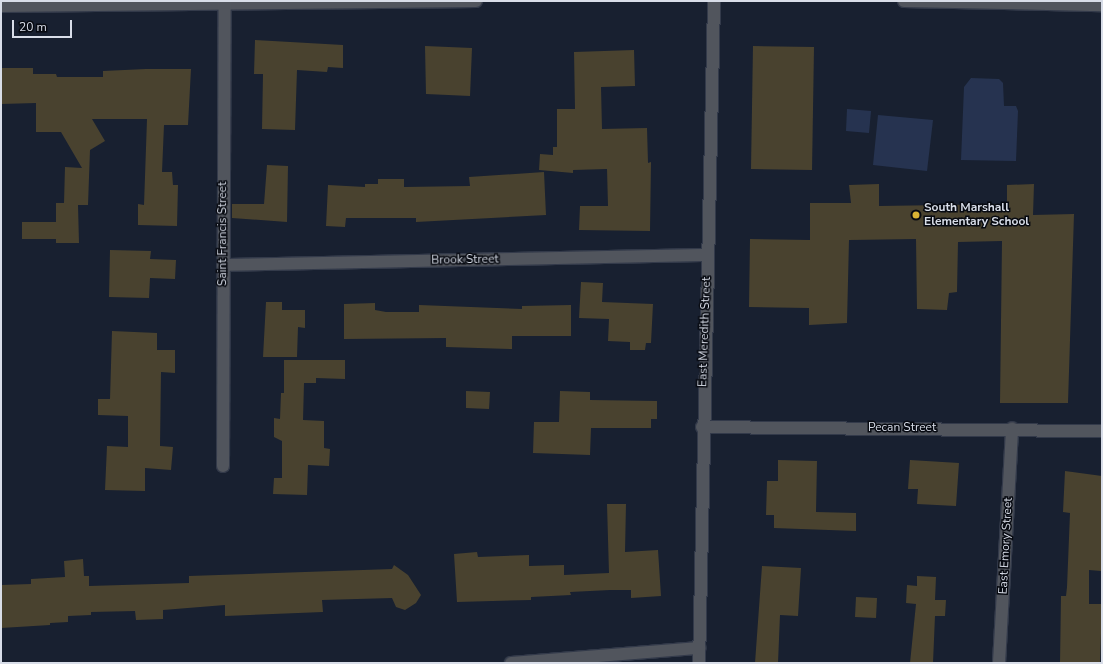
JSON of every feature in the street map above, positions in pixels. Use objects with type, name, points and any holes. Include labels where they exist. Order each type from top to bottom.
[{"type":"street","points":[[1,6],[225,2],[476,1]]},
{"type":"street","name":"East Meredith Street","points":[[699,663],[702,426],[714,1]]},
{"type":"street","points":[[904,1],[1102,5]]},
{"type":"street","name":"Saint Francis Street","points":[[223,466],[225,2]]},
{"type":"street","name":"Brook Street","points":[[223,264],[708,255]]},
{"type":"street","name":"Pecan Street","points":[[702,426],[1012,428],[1102,431]]},
{"type":"street","name":"East Emory Street","points":[[999,663],[1012,428]]},
{"type":"street","points":[[511,663],[699,648]]},
{"type":"shaded area","points":[[971,78],[999,79],[1003,83],[1004,106],[1016,106],[1018,111],[1016,161],[961,160],[964,87]]},
{"type":"shaded area","points":[[847,109],[871,111],[869,133],[846,131]]},
{"type":"shaded area","points":[[878,115],[933,120],[927,171],[873,165]]},
{"type":"building","points":[[255,40],[343,45],[343,68],[328,67],[327,72],[297,70],[295,130],[262,129],[263,74],[254,74]]},
{"type":"building","points":[[425,46],[472,48],[470,96],[426,94]]},
{"type":"building","points":[[753,46],[814,47],[812,170],[751,169]]},
{"type":"building","points":[[634,50],[635,86],[601,87],[602,129],[647,128],[648,163],[651,162],[650,231],[579,230],[580,206],[608,206],[607,169],[573,170],[573,173],[539,170],[540,154],[553,155],[553,147],[557,147],[557,109],[575,109],[574,52]]},
{"type":"building","points":[[1,68],[33,68],[33,74],[56,74],[57,77],[103,77],[103,71],[191,69],[188,125],[164,125],[162,172],[172,172],[173,185],[178,185],[177,226],[138,225],[138,204],[144,205],[147,119],[92,119],[105,141],[90,150],[88,205],[78,205],[79,243],[56,243],[56,239],[22,239],[22,222],[56,222],[56,203],[64,203],[65,167],[82,168],[61,132],[36,132],[36,103],[1,104]]},
{"type":"building","points":[[267,165],[288,166],[287,222],[232,218],[232,204],[264,204]]},
{"type":"building","points":[[544,172],[546,215],[416,222],[416,218],[346,218],[345,227],[326,226],[328,185],[365,187],[365,184],[378,184],[378,179],[404,179],[404,187],[470,186],[469,177]]},
{"type":"building","points":[[879,184],[879,206],[1007,204],[1007,185],[1034,184],[1033,215],[1074,214],[1068,403],[1000,403],[1002,241],[958,242],[957,292],[949,293],[947,310],[917,309],[916,239],[849,240],[847,323],[809,325],[809,308],[749,307],[750,239],[810,240],[810,203],[851,203],[849,185]]},
{"type":"building","points":[[110,250],[151,251],[150,259],[176,260],[175,279],[150,278],[149,298],[109,297]]},
{"type":"building","points":[[581,282],[603,283],[602,302],[653,304],[651,343],[646,343],[645,350],[630,350],[630,342],[608,341],[609,319],[579,318]]},
{"type":"building","points":[[266,302],[282,302],[282,310],[305,310],[305,328],[298,327],[297,357],[263,357]]},
{"type":"building","points":[[375,303],[375,310],[386,312],[419,312],[419,305],[522,309],[522,306],[571,305],[571,336],[512,336],[512,349],[446,347],[446,338],[344,339],[344,304]]},
{"type":"building","points":[[112,331],[157,333],[157,350],[175,350],[175,373],[161,372],[160,446],[173,447],[171,470],[145,468],[145,491],[105,490],[107,446],[128,447],[128,416],[98,415],[98,399],[110,399]]},
{"type":"building","points":[[284,360],[345,360],[345,379],[316,378],[316,383],[304,383],[303,420],[324,421],[324,448],[330,449],[329,466],[308,465],[307,495],[273,494],[274,478],[282,478],[282,441],[274,437],[274,418],[280,419],[281,393],[284,393]]},
{"type":"building","points":[[466,391],[490,392],[489,409],[466,408]]},
{"type":"building","points":[[560,391],[590,392],[590,400],[657,401],[657,419],[651,419],[651,428],[591,428],[590,455],[533,453],[534,422],[559,422]]},
{"type":"building","points":[[778,460],[817,461],[816,512],[856,513],[856,531],[774,528],[774,515],[766,515],[767,481],[778,481]]},
{"type":"building","points":[[910,460],[959,463],[956,506],[917,504],[918,489],[908,489]]},
{"type":"building","points":[[1065,471],[1102,476],[1101,571],[1089,570],[1089,604],[1102,604],[1100,663],[1060,663],[1061,596],[1066,596],[1067,587],[1070,513],[1063,512]]},
{"type":"building","points":[[607,504],[626,504],[625,552],[658,550],[661,596],[631,598],[631,590],[610,590],[570,592],[571,595],[531,597],[531,600],[457,602],[454,554],[477,552],[478,557],[529,555],[529,566],[564,565],[564,575],[609,573]]},
{"type":"building","points":[[83,559],[84,576],[89,576],[89,586],[189,583],[189,576],[392,569],[394,565],[408,575],[421,595],[416,603],[405,610],[396,607],[392,598],[322,600],[323,612],[225,616],[225,605],[163,610],[163,619],[136,620],[135,611],[91,612],[91,615],[68,616],[68,622],[50,623],[50,625],[1,628],[1,585],[31,584],[31,579],[65,577],[64,561]]},
{"type":"building","points":[[762,566],[801,568],[798,616],[780,615],[778,663],[755,663]]},
{"type":"building","points":[[917,576],[936,577],[935,600],[946,600],[945,616],[935,616],[933,663],[910,663],[916,604],[906,603],[907,585],[917,586]]},
{"type":"building","points":[[856,597],[877,598],[876,618],[855,617]]},
{"type":"place","name":"South Marshall Elementary School","points":[[916,215]]}]
